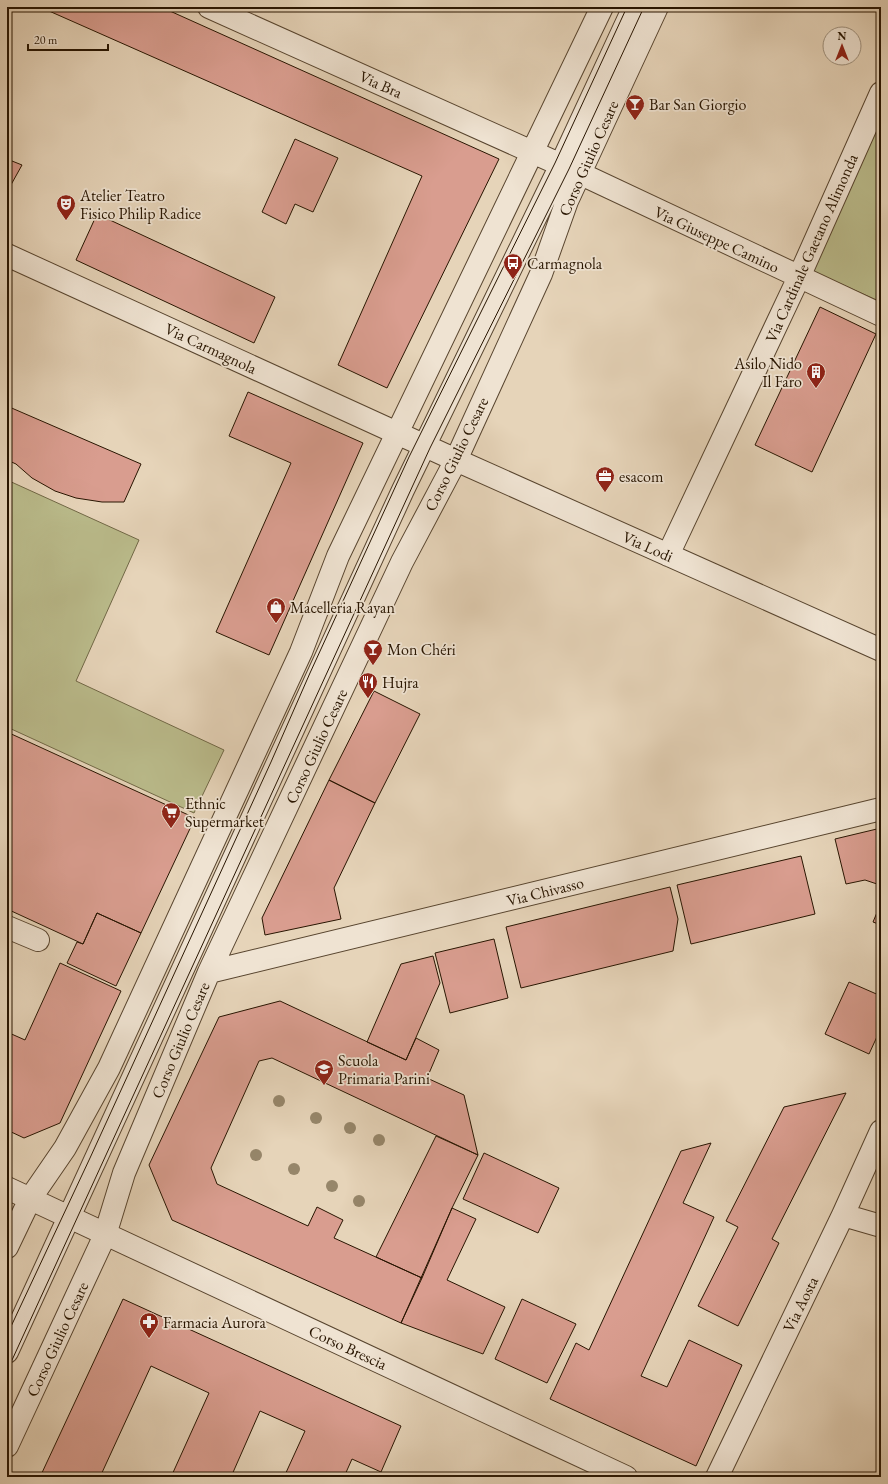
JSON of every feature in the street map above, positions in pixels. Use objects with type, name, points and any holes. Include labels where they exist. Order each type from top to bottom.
[{"type":"street","name":"Via Bra","points":[[209,7],[565,167]]},
{"type":"street","name":"Corso Giulio Cesare","points":[[7,1352],[70,1218],[273,773],[532,152],[602,7]]},
{"type":"street","name":"Corso Giulio Cesare","points":[[7,1446],[105,1235],[124,1173],[209,972],[402,562],[456,460],[541,274],[564,208],[565,167],[634,7]]},
{"type":"street","name":"Corso Giulio Cesare","points":[[7,1247],[30,1199],[65,1148],[109,1068],[301,652],[338,556],[412,440],[656,7]]},
{"type":"street","name":"Via Cardinale Gaetano Alimonda","points":[[668,555],[799,277],[881,93]]},
{"type":"street","name":"Via Giuseppe Camino","points":[[565,167],[881,315]]},
{"type":"street","name":"Via Carmagnola","points":[[7,255],[412,440]]},
{"type":"street","name":"Via Lodi","points":[[412,440],[881,650]]},
{"type":"street","name":"Via Chivasso","points":[[209,972],[881,809]]},
{"type":"street","points":[[7,927],[38,940]]},
{"type":"street","name":"Via Aosta","points":[[717,1477],[843,1216],[881,1131]]},
{"type":"street","name":"Corso Brescia","points":[[7,1188],[626,1477]]},
{"type":"street","points":[[843,1216],[881,1226]]},
{"type":"green space","points":[[881,118],[881,302],[812,271]]},
{"type":"green space","points":[[7,480],[139,540],[76,681],[224,750],[194,813],[7,727]]},
{"type":"building","points":[[40,7],[161,7],[499,159],[387,388],[338,365],[422,176]]},
{"type":"building","points":[[295,139],[338,158],[313,212],[295,204],[286,224],[262,212]]},
{"type":"building","points":[[7,159],[22,165],[7,192]]},
{"type":"building","points":[[97,214],[275,297],[254,343],[76,260]]},
{"type":"building","name":"Asilo Nido Il Faro","points":[[820,307],[876,334],[812,472],[755,445]]},
{"type":"building","points":[[248,392],[363,443],[269,655],[216,632],[291,463],[229,436]]},
{"type":"building","points":[[7,406],[141,464],[124,502],[102,502],[76,498],[55,491],[32,478],[16,464],[7,460]]},
{"type":"building","points":[[374,691],[420,714],[375,803],[329,780]]},
{"type":"building","points":[[7,732],[195,818],[141,933],[97,913],[83,944],[7,909]]},
{"type":"building","points":[[329,780],[375,803],[334,888],[341,919],[265,935],[262,918]]},
{"type":"building","points":[[881,828],[881,892],[877,884],[865,880],[846,884],[835,839]]},
{"type":"building","points":[[801,856],[815,914],[691,944],[677,885]]},
{"type":"building","points":[[670,887],[678,919],[673,951],[521,988],[506,927]]},
{"type":"building","points":[[881,903],[881,925],[873,922]]},
{"type":"building","points":[[97,913],[141,933],[116,986],[67,963],[77,942],[83,944]]},
{"type":"building","points":[[494,939],[508,998],[450,1013],[435,953]]},
{"type":"building","points":[[433,956],[440,983],[406,1060],[367,1042],[401,964]]},
{"type":"building","points":[[60,963],[121,991],[60,1123],[24,1138],[7,1130],[7,1032],[25,1040]]},
{"type":"building","points":[[849,982],[881,996],[881,1028],[869,1054],[825,1034]]},
{"type":"building","points":[[280,1001],[406,1060],[416,1038],[439,1050],[427,1078],[464,1095],[478,1155],[272,1058],[259,1061],[211,1168],[217,1184],[308,1226],[317,1207],[343,1220],[334,1238],[422,1278],[401,1323],[172,1220],[149,1165],[219,1017]]},
{"type":"building","points":[[846,1093],[772,1239],[779,1243],[738,1326],[698,1306],[738,1227],[726,1221],[784,1107]]},
{"type":"building","points":[[436,1136],[478,1155],[452,1208],[422,1278],[376,1257]]},
{"type":"building","points":[[711,1143],[683,1203],[714,1217],[641,1376],[667,1387],[689,1340],[742,1365],[696,1466],[550,1399],[576,1343],[589,1350],[681,1151]]},
{"type":"building","points":[[484,1153],[559,1188],[538,1233],[463,1199]]},
{"type":"building","points":[[452,1208],[476,1219],[447,1280],[505,1307],[483,1354],[401,1323]]},
{"type":"building","points":[[123,1299],[401,1426],[381,1472],[352,1459],[344,1477],[284,1477],[305,1431],[260,1411],[231,1477],[171,1477],[209,1393],[151,1366],[100,1477],[40,1477]]},
{"type":"building","points":[[522,1299],[576,1324],[547,1383],[495,1359]]},
{"type":"tram line","points":[[7,1335],[90,1158],[409,457],[555,163],[627,7]]},
{"type":"tram line","points":[[7,1371],[430,448],[569,169],[644,7]]},
{"type":"place","name":"Bar San Giorgio","points":[[635,121]]},
{"type":"place","name":"Atelier Teatro Fisico Philip Radice","points":[[66,221]]},
{"type":"place","name":"Carmagnola","points":[[513,280]]},
{"type":"place","name":"Asilo Nido Il Faro","points":[[816,389]]},
{"type":"place","name":"esacom","points":[[605,493]]},
{"type":"place","name":"Macelleria Rayan","points":[[276,624]]},
{"type":"place","name":"Mon Chéri","points":[[373,666]]},
{"type":"place","name":"Hujra","points":[[368,699]]},
{"type":"place","name":"Ethnic Supermarket","points":[[171,829]]},
{"type":"place","name":"Scuola Primaria Parini","points":[[324,1086]]},
{"type":"place","name":"Farmacia Aurora","points":[[149,1339]]}]
